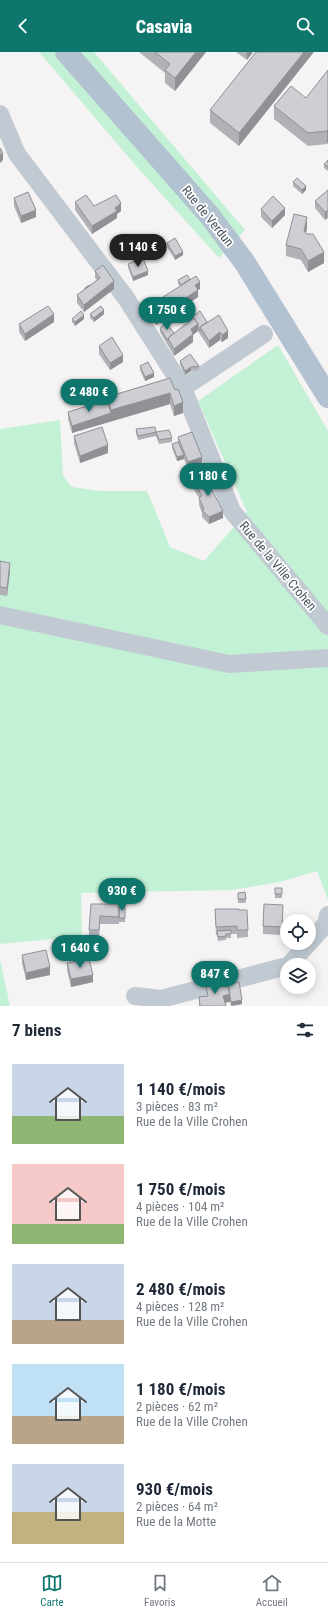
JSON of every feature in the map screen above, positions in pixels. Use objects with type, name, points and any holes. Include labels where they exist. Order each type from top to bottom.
[{"type":"main road","name":"Rue de Verdun","points":[[66,52],[210,216],[245,264],[328,397]]},
{"type":"street","name":"Rue de la Ville Crohen","points":[[0,114],[17,154],[126,298],[184,388],[232,511],[328,626]]},
{"type":"street","points":[[184,388],[264,334]]},
{"type":"street","points":[[0,615],[229,664],[328,658]]},
{"type":"street","points":[[294,958],[326,924],[328,914]]},
{"type":"street","points":[[135,996],[160,999],[280,967]]},
{"type":"green space","points":[[39,52],[94,52],[245,230],[219,258],[137,167]]},
{"type":"green space","points":[[278,345],[328,431],[328,900],[317,871],[280,882],[232,890],[81,893],[82,936],[0,944],[0,429],[60,420],[63,476],[72,487],[100,491],[147,491],[170,547],[204,561],[247,512],[198,401]]},
{"type":"green space","points":[[0,959],[10,1006],[0,1006]]},
{"type":"building","points":[[155,52],[196,52],[175,78],[165,70],[170,64]]},
{"type":"building","points":[[256,52],[304,52],[239,133],[210,110]]},
{"type":"building","points":[[328,70],[328,129],[327,131],[308,133],[274,106],[291,86],[306,98]]},
{"type":"building","points":[[0,148],[3,153],[0,155]]},
{"type":"building","points":[[328,160],[328,167],[324,164]]},
{"type":"building","points":[[297,178],[306,186],[302,190],[293,182]]},
{"type":"building","points":[[328,190],[328,212],[325,212],[315,201]]},
{"type":"building","points":[[28,192],[36,210],[21,216],[14,198]]},
{"type":"building","points":[[86,195],[94,206],[116,195],[121,203],[115,208],[117,211],[92,226],[75,202]]},
{"type":"building","points":[[273,196],[285,208],[272,221],[261,209]]},
{"type":"building","points":[[294,214],[307,217],[304,231],[307,234],[313,234],[324,252],[308,261],[301,249],[286,245]]},
{"type":"building","points":[[175,238],[183,252],[175,256],[167,243]]},
{"type":"building","points":[[143,258],[148,271],[133,277],[128,264]]},
{"type":"building","points":[[103,265],[114,281],[84,305],[77,295],[100,278],[95,271]]},
{"type":"building","points":[[187,275],[190,279],[181,285],[178,280]]},
{"type":"building","points":[[196,276],[200,282],[195,285],[198,290],[156,317],[149,306]]},
{"type":"building","points":[[48,306],[54,314],[25,334],[19,324]]},
{"type":"building","points":[[101,306],[104,310],[94,318],[90,314]]},
{"type":"building","points":[[81,311],[84,315],[75,322],[72,319]]},
{"type":"building","points":[[200,311],[207,322],[200,327],[200,331],[194,318],[191,318]]},
{"type":"building","points":[[219,315],[228,331],[222,335],[220,332],[209,341],[200,327]]},
{"type":"building","points":[[194,318],[198,324],[191,329],[193,334],[174,349],[168,338]]},
{"type":"building","points":[[166,323],[174,333],[168,338],[168,341],[160,328]]},
{"type":"building","points":[[112,337],[123,355],[110,363],[99,346]]},
{"type":"building","points":[[190,354],[199,366],[191,367],[185,371],[180,361]]},
{"type":"building","points":[[148,362],[154,373],[145,377],[140,366]]},
{"type":"building","points":[[170,378],[175,390],[178,389],[183,402],[174,406],[170,393],[111,410],[107,397]]},
{"type":"building","points":[[107,400],[111,413],[72,426],[68,412]]},
{"type":"building","points":[[102,427],[108,445],[80,456],[74,436]]},
{"type":"building","points":[[155,427],[156,432],[138,436],[136,429]]},
{"type":"building","points":[[169,430],[172,438],[159,440],[156,432]]},
{"type":"building","points":[[192,432],[202,457],[188,462],[178,437]]},
{"type":"building","points":[[178,442],[184,455],[177,457],[172,444]]},
{"type":"building","points":[[205,476],[223,511],[209,517],[202,510],[204,509],[199,498],[202,496],[193,480]]},
{"type":"building","points":[[0,561],[10,563],[7,588],[0,587]]},
{"type":"building","points":[[275,888],[282,888],[282,894],[275,894]]},
{"type":"building","points":[[245,892],[246,899],[238,899],[238,893]]},
{"type":"building","points":[[91,904],[119,904],[119,917],[100,916],[99,930],[89,930]]},
{"type":"building","points":[[264,904],[283,905],[283,914],[280,914],[280,927],[263,926]]},
{"type":"building","points":[[119,907],[125,907],[125,918],[119,918]]},
{"type":"building","points":[[215,909],[247,910],[248,930],[237,930],[237,926],[216,927]]},
{"type":"building","points":[[231,930],[231,934],[218,937],[217,931]]},
{"type":"building","points":[[46,950],[50,967],[26,973],[22,955]]},
{"type":"building","points":[[89,959],[93,975],[71,979],[67,963]]},
{"type":"building","points":[[227,981],[230,994],[223,996],[226,1006],[200,1006],[199,997],[208,996],[206,986]]},
{"type":"building","points":[[239,982],[242,1000],[231,1002],[228,984]]}]
